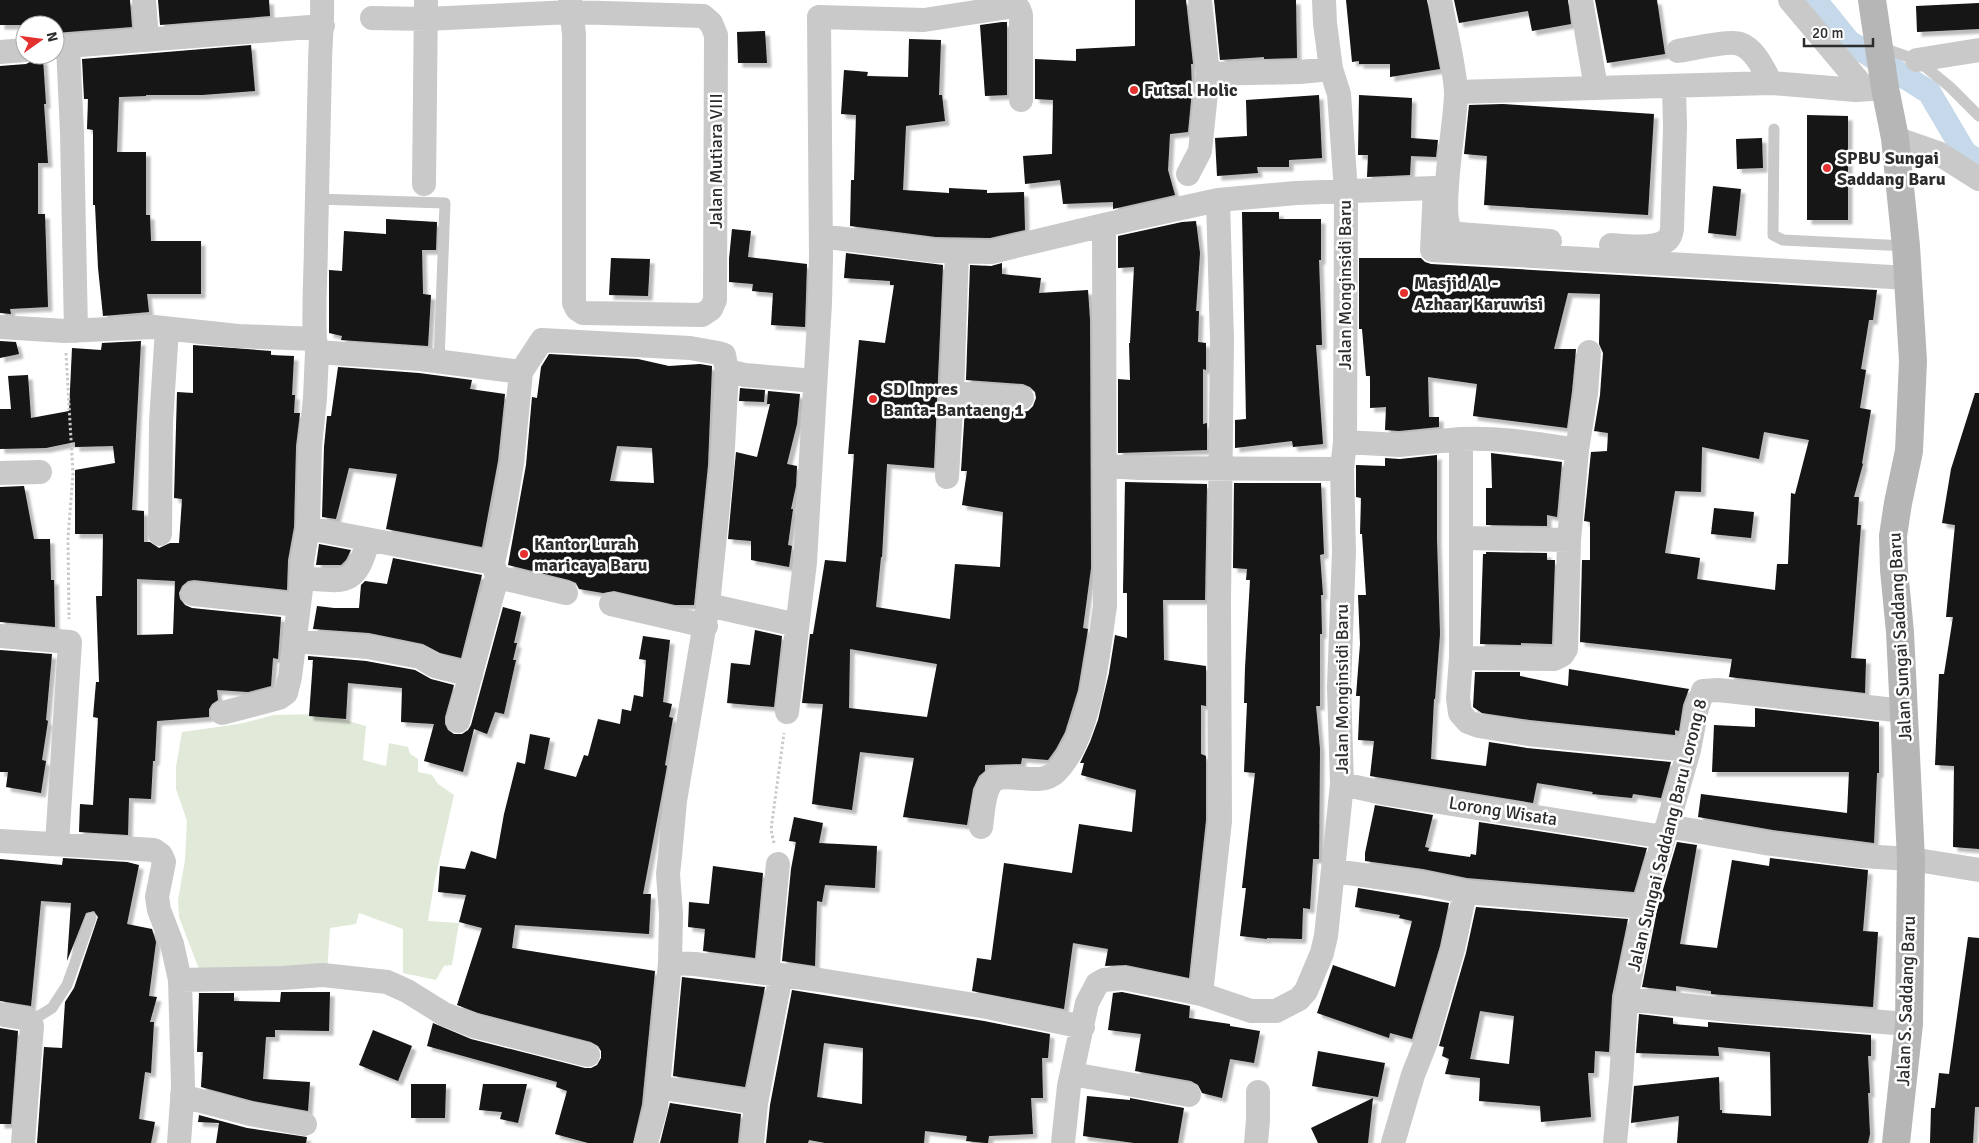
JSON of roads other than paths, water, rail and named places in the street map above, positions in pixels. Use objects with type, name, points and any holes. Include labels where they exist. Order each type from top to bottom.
[{"type":"main road","name":"Jalan Sungai Saddang Baru","points":[[1872,0],[1878,46],[1877,84],[1895,138],[1906,246],[1913,361],[1909,451],[1893,536],[1900,632],[1911,859]]},
{"type":"main road","name":"Jalan S. Saddang Baru","points":[[1896,1143],[1909,1024],[1911,859]]},
{"type":"street","points":[[144,0],[147,39]]},
{"type":"street","points":[[222,713],[279,698],[286,692],[294,641],[308,528],[310,446],[315,398],[316,346],[313,310],[319,163],[320,50],[323,26],[322,0]]},
{"type":"street","points":[[1188,174],[1200,151],[1208,74],[1200,0]]},
{"type":"street","name":"Jalan Monginsidi Baru","points":[[1063,1143],[1072,1074],[1087,1003],[1097,984],[1104,980],[1123,978],[1201,994],[1226,1004],[1262,1012],[1276,1011],[1299,999],[1306,991],[1322,953],[1329,918],[1342,784],[1339,687],[1344,551],[1342,469],[1345,442],[1346,191],[1339,94],[1331,69],[1324,0]]},
{"type":"street","points":[[1440,0],[1456,92],[1447,210],[1449,228],[1453,232],[1638,246],[1663,242],[1670,238],[1672,229],[1675,127],[1674,86]]},
{"type":"street","points":[[1581,0],[1596,88]]},
{"type":"street","points":[[1790,0],[1877,84]]},
{"type":"street","points":[[372,18],[426,10],[570,6],[703,8]]},
{"type":"street","name":"Jalan Mutiara VIII","points":[[570,6],[574,34],[574,303],[577,309],[583,313],[702,314],[710,309],[715,300],[716,35],[703,8]]},
{"type":"street","points":[[787,712],[805,562],[820,303],[819,17],[924,20],[1015,6],[1020,9],[1021,15],[1021,100]]},
{"type":"street","points":[[424,184],[426,10]]},
{"type":"street","points":[[65,46],[323,26]]},
{"type":"street","points":[[1678,51],[1740,43],[1752,52],[1771,83]]},
{"type":"street","points":[[1917,60],[1979,50]]},
{"type":"street","points":[[0,52],[15,51]]},
{"type":"street","points":[[64,65],[72,133],[70,331]]},
{"type":"street","points":[[1208,74],[1300,72],[1331,69]]},
{"type":"street","points":[[1456,92],[1771,83],[1877,84]]},
{"type":"street","points":[[1895,138],[1938,153],[1979,179]]},
{"type":"street","points":[[821,236],[957,252],[991,252],[1218,200],[1282,194],[1435,188],[1432,250],[1908,278]]},
{"type":"street","points":[[1201,994],[1220,821],[1222,339],[1218,200]]},
{"type":"street","points":[[980,827],[990,784],[1006,778],[1039,780],[1047,778],[1056,772],[1067,758],[1086,713],[1096,665],[1105,606],[1104,225]]},
{"type":"street","points":[[947,477],[957,252]]},
{"type":"street","points":[[0,327],[70,331],[154,327],[521,372]]},
{"type":"street","points":[[160,534],[162,422],[167,329]]},
{"type":"street","points":[[458,721],[495,570],[512,463],[521,372],[542,340],[690,348],[718,353],[724,356],[727,371],[722,466],[707,615],[674,810],[668,874],[671,914],[670,963],[656,1107],[646,1143]]},
{"type":"street","points":[[1461,658],[1554,659],[1562,655],[1567,643],[1569,540],[1577,450],[1586,393],[1589,352]]},
{"type":"street","points":[[727,371],[745,375],[815,381]]},
{"type":"street","points":[[952,393],[1022,398]]},
{"type":"street","points":[[1345,442],[1400,445],[1482,438],[1516,440],[1577,450]]},
{"type":"street","points":[[1461,439],[1461,658],[1458,698],[1460,713],[1468,722],[1479,726],[1528,734],[1689,750]]},
{"type":"street","points":[[1104,466],[1140,468],[1342,469]]},
{"type":"street","points":[[0,473],[40,472]]},
{"type":"street","points":[[308,528],[495,570],[566,593]]},
{"type":"street","points":[[1462,538],[1569,540]]},
{"type":"street","points":[[301,578],[340,581],[349,578],[356,573],[362,562],[368,541]]},
{"type":"street","points":[[193,594],[298,605]]},
{"type":"street","points":[[611,604],[798,625]]},
{"type":"street","points":[[0,636],[70,642],[57,844]]},
{"type":"street","points":[[294,641],[368,647],[420,657],[435,666],[471,674]]},
{"type":"street","name":"Jalan Sungai Saddang Baru Lorong 8","points":[[1615,1143],[1626,999],[1644,907],[1689,750],[1698,702],[1703,692],[1707,690],[1773,696],[1903,711]]},
{"type":"street","name":"Lorong Wisata","points":[[1342,784],[1388,794],[1665,832],[1862,856],[1911,859],[1979,870]]},
{"type":"street","points":[[0,841],[154,850],[161,855],[164,862],[157,897],[159,910],[172,944],[180,980],[182,1096],[179,1143]]},
{"type":"street","points":[[752,1143],[774,974],[778,864]]},
{"type":"street","points":[[1334,871],[1421,883],[1465,892],[1644,907]]},
{"type":"street","points":[[1393,1143],[1413,1075],[1426,1042],[1447,968],[1465,892]]},
{"type":"street","points":[[670,963],[695,964],[774,974],[988,1007],[1083,1027]]},
{"type":"street","points":[[180,980],[282,978],[323,975],[387,982],[407,991],[444,1014],[474,1026],[588,1055]]},
{"type":"street","points":[[1626,999],[1737,1011],[1909,1024]]},
{"type":"street","points":[[0,1014],[28,1019],[32,1026],[23,1143]]},
{"type":"street","points":[[1072,1074],[1189,1095]]},
{"type":"street","points":[[658,1087],[756,1103]]},
{"type":"street","points":[[1256,1143],[1258,1092]]},
{"type":"street","points":[[182,1096],[250,1114],[306,1124]]},
{"type":"lane","points":[[1878,46],[1917,60],[1950,87],[1979,116]]},
{"type":"lane","points":[[1774,129],[1773,235],[1783,240],[1906,246]]},
{"type":"lane","points":[[316,200],[445,203],[440,362]]},
{"type":"lane","points":[[31,1022],[52,1008],[67,985],[91,918]]},
{"type":"waterway","points":[[1815,0],[1849,42],[1929,92],[1965,153],[1979,162]]},
{"type":"place","name":"Futsal Holic","points":[[1134,90]]},
{"type":"place","name":"SPBU Sungai Saddang Baru","points":[[1827,168]]},
{"type":"place","name":"Masjid Al - Azhaar Karuwisi","points":[[1404,293]]},
{"type":"place","name":"SD Inpres Banta-Bantaeng 1","points":[[873,399]]},
{"type":"place","name":"Kantor Lurah maricaya Baru","points":[[524,554]]}]
